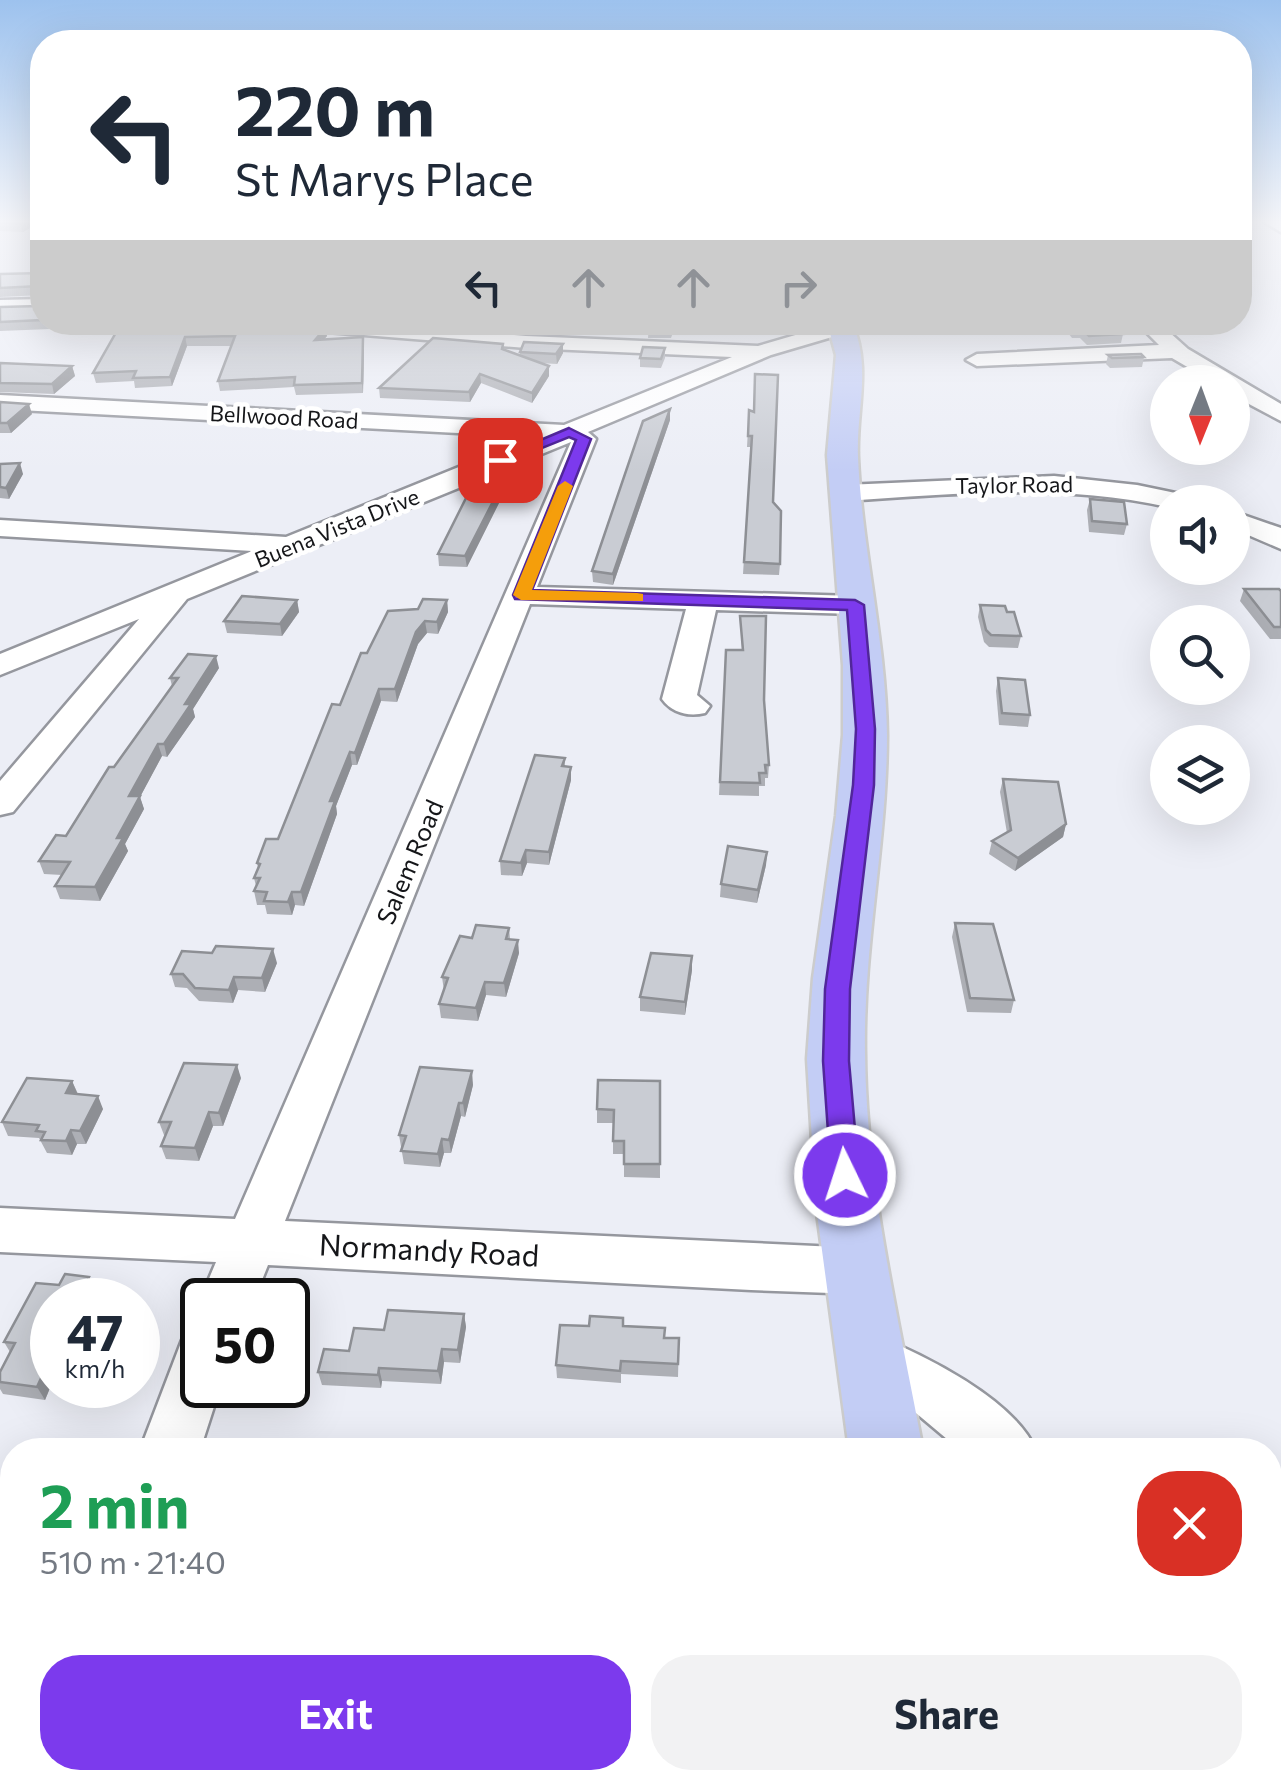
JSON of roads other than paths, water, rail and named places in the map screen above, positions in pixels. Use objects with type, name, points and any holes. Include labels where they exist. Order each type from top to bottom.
[{"type":"main road","points":[[844,335],[845,493],[865,740],[838,989],[836,1061],[845,1175],[884,1438]]},
{"type":"street","points":[[479,335],[603,345],[764,351],[808,348],[841,335]]},
{"type":"street","points":[[603,345],[606,335]]},
{"type":"street","points":[[1160,335],[1199,365]]},
{"type":"street","name":"Buena Vista Drive","points":[[0,665],[764,351]]},
{"type":"street","points":[[977,360],[1177,351]]},
{"type":"street","points":[[1250,396],[1281,414]]},
{"type":"street","name":"Bellwood Road","points":[[0,402],[569,432]]},
{"type":"street","name":"Salem Road","points":[[236,1278],[584,439],[569,432]]},
{"type":"street","name":"Taylor Road","points":[[845,493],[1054,481],[1150,494]]},
{"type":"street","points":[[1250,524],[1276,533]]},
{"type":"street","points":[[0,528],[292,546]]},
{"type":"street","points":[[521,595],[855,605]]},
{"type":"street","points":[[0,804],[12,775],[174,596]]},
{"type":"street","points":[[693,706],[679,699],[701,608],[699,600]]},
{"type":"street","name":"Normandy Road","points":[[0,1230],[252,1240],[671,1266],[858,1270]]},
{"type":"street","points":[[872,1360],[936,1394],[991,1438]]},
{"type":"street","points":[[174,1438],[185,1408]]}]
